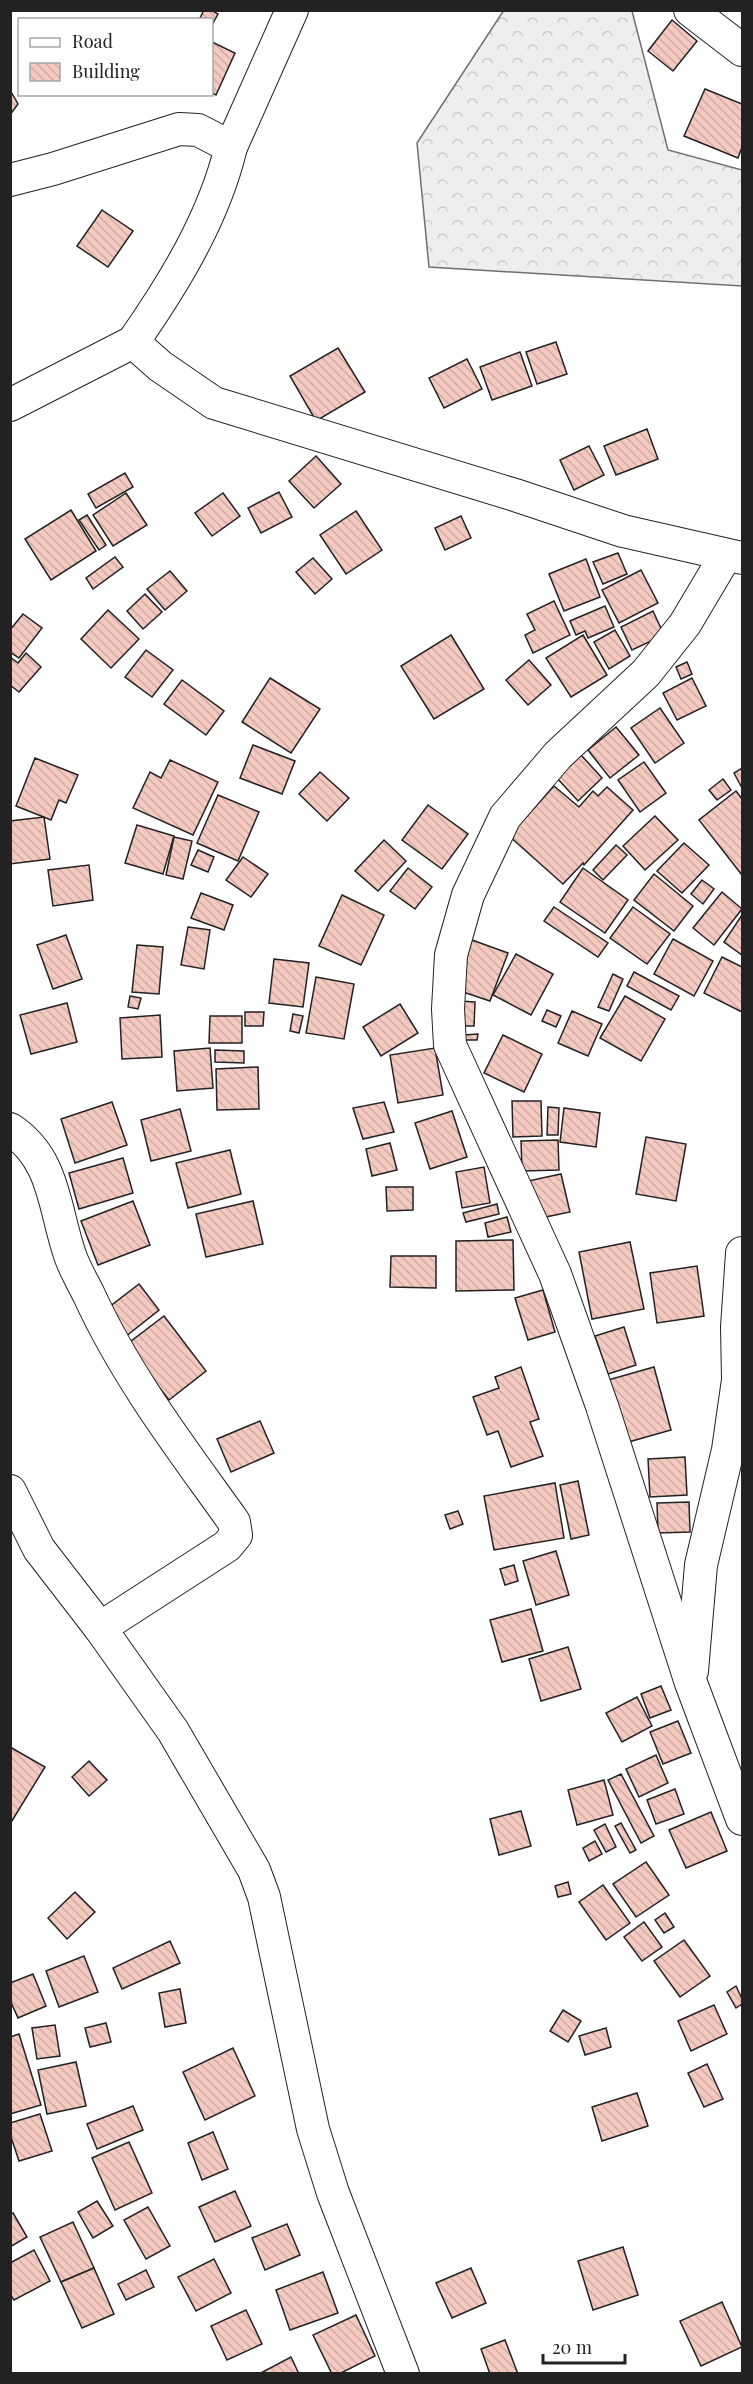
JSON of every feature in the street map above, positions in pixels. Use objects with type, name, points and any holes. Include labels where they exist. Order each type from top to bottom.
[{"type":"street","points":[[10,405],[133,342],[170,289],[187,256],[218,189],[231,147],[292,10]]},
{"type":"street","points":[[690,10],[742,50]]},
{"type":"street","points":[[10,180],[53,169],[179,129],[198,130],[231,147]]},
{"type":"street","points":[[133,342],[160,366],[214,403],[515,495],[622,531],[734,556],[646,673],[558,755],[505,817],[468,895],[456,934],[451,955],[448,1009],[450,1045],[555,1274],[602,1406],[691,1683],[742,1819]]},
{"type":"street","points":[[10,1129],[25,1139],[41,1160],[71,1258],[107,1335],[142,1393],[234,1522],[236,1535],[227,1546],[100,1628]]},
{"type":"street","points":[[691,1683],[701,1564],[728,1450],[738,1380],[737,1327],[742,1255]]},
{"type":"street","points":[[10,1491],[39,1549],[100,1628],[173,1731],[254,1870],[264,1897],[313,2129],[333,2193],[403,2373]]},
{"type":"green space","points":[[504,10],[632,11],[668,150],[742,170],[742,286],[429,267],[417,143]]},
{"type":"building","points":[[204,10],[211,10],[218,14],[213,23],[213,18],[200,18]]},
{"type":"building","points":[[672,20],[697,41],[673,71],[648,51]]},
{"type":"building","points":[[213,42],[235,53],[216,95],[213,94]]},
{"type":"building","points":[[705,89],[742,104],[742,147],[738,158],[684,136]]},
{"type":"building","points":[[10,90],[18,104],[10,115]]},
{"type":"building","points":[[102,210],[133,231],[108,267],[77,246]]},
{"type":"building","points":[[556,342],[567,374],[537,384],[526,352]]},
{"type":"building","points":[[338,348],[365,392],[316,421],[290,376]]},
{"type":"building","points":[[520,352],[532,386],[492,400],[480,367]]},
{"type":"building","points":[[467,359],[482,389],[444,408],[429,378]]},
{"type":"building","points":[[647,429],[658,459],[616,475],[604,446]]},
{"type":"building","points":[[589,446],[604,475],[574,490],[560,460]]},
{"type":"building","points":[[316,456],[341,484],[314,508],[289,481]]},
{"type":"building","points":[[125,473],[133,487],[96,508],[88,494]]},
{"type":"building","points":[[279,492],[292,517],[261,533],[248,508]]},
{"type":"building","points":[[126,493],[147,525],[113,546],[93,515]]},
{"type":"building","points":[[223,493],[240,516],[212,536],[195,513]]},
{"type":"building","points":[[71,510],[96,551],[51,580],[25,539]]},
{"type":"building","points":[[356,511],[382,550],[346,574],[320,535]]},
{"type":"building","points":[[87,515],[106,545],[99,550],[79,520]]},
{"type":"building","points":[[461,516],[471,538],[445,550],[435,528]]},
{"type":"building","points":[[618,553],[627,574],[603,584],[593,562]]},
{"type":"building","points":[[115,557],[123,567],[93,589],[86,578]]},
{"type":"building","points":[[313,558],[332,579],[315,594],[296,572]]},
{"type":"building","points":[[586,559],[600,597],[564,611],[549,574]]},
{"type":"building","points":[[641,570],[658,603],[619,623],[602,590]]},
{"type":"building","points":[[170,571],[187,591],[165,610],[147,589]]},
{"type":"building","points":[[145,594],[162,612],[143,629],[127,611]]},
{"type":"building","points":[[554,601],[570,635],[533,653],[525,635],[535,630],[527,614]]},
{"type":"building","points":[[605,606],[614,627],[588,638],[585,631],[576,635],[570,621]]},
{"type":"building","points":[[108,610],[139,639],[111,668],[81,639]]},
{"type":"building","points":[[653,611],[664,635],[632,650],[621,627]]},
{"type":"building","points":[[23,614],[42,628],[19,658],[10,652],[10,630]]},
{"type":"building","points":[[615,630],[630,656],[609,669],[594,642]]},
{"type":"building","points":[[451,635],[484,689],[434,719],[401,666]]},
{"type":"building","points":[[583,635],[607,675],[571,697],[546,658]]},
{"type":"building","points":[[146,650],[173,670],[152,697],[125,677]]},
{"type":"building","points":[[26,653],[41,667],[19,692],[10,685],[10,657],[18,663]]},
{"type":"building","points":[[529,660],[551,685],[528,705],[506,680]]},
{"type":"building","points":[[687,662],[692,674],[681,679],[676,667]]},
{"type":"building","points":[[270,678],[320,709],[291,753],[242,722]]},
{"type":"building","points":[[692,678],[706,706],[677,720],[663,693]]},
{"type":"building","points":[[182,680],[224,711],[206,735],[164,704]]},
{"type":"building","points":[[660,708],[684,743],[655,763],[631,728]]},
{"type":"building","points":[[616,727],[639,755],[610,778],[588,750]]},
{"type":"building","points":[[253,745],[295,761],[282,794],[240,778]]},
{"type":"building","points":[[581,755],[602,778],[578,801],[556,777]]},
{"type":"building","points":[[35,758],[78,775],[66,803],[59,800],[51,820],[16,806]]},
{"type":"building","points":[[170,760],[218,782],[193,835],[133,808],[150,772],[161,778]]},
{"type":"building","points":[[644,762],[666,793],[640,812],[618,780]]},
{"type":"building","points":[[742,768],[742,788],[734,773]]},
{"type":"building","points":[[320,772],[349,798],[327,821],[299,794]]},
{"type":"building","points":[[723,779],[731,790],[717,800],[709,790]]},
{"type":"building","points":[[554,786],[579,807],[593,791],[598,796],[607,787],[633,810],[584,865],[583,863],[563,884],[509,836]]},
{"type":"building","points":[[736,791],[742,799],[742,875],[699,820]]},
{"type":"building","points":[[218,795],[259,812],[238,861],[197,843]]},
{"type":"building","points":[[428,805],[468,834],[442,869],[402,840]]},
{"type":"building","points":[[655,816],[678,840],[645,870],[623,846]]},
{"type":"building","points":[[44,817],[50,859],[10,864],[10,821]]},
{"type":"building","points":[[137,825],[174,836],[163,874],[125,863]]},
{"type":"building","points":[[174,837],[192,841],[183,879],[166,875]]},
{"type":"building","points":[[384,840],[406,861],[378,891],[355,871]]},
{"type":"building","points":[[684,843],[709,865],[682,893],[657,871]]},
{"type":"building","points":[[616,845],[627,855],[603,880],[593,870]]},
{"type":"building","points":[[198,850],[214,857],[208,872],[191,865]]},
{"type":"building","points":[[243,857],[268,874],[251,897],[226,880]]},
{"type":"building","points":[[89,865],[93,900],[53,906],[48,870]]},
{"type":"building","points":[[408,868],[432,887],[415,909],[390,891]]},
{"type":"building","points":[[583,868],[628,900],[605,933],[560,902]]},
{"type":"building","points":[[654,874],[693,906],[674,931],[634,900]]},
{"type":"building","points":[[702,880],[714,889],[703,904],[691,894]]},
{"type":"building","points":[[722,892],[742,909],[714,945],[693,928]]},
{"type":"building","points":[[201,893],[233,905],[224,930],[191,918]]},
{"type":"building","points":[[342,895],[384,915],[361,965],[319,946]]},
{"type":"building","points":[[554,907],[608,943],[598,957],[544,921]]},
{"type":"building","points":[[633,907],[670,934],[647,964],[610,938]]},
{"type":"building","points":[[742,915],[742,955],[724,942]]},
{"type":"building","points":[[188,927],[210,930],[204,969],[181,965]]},
{"type":"building","points":[[66,935],[82,979],[53,989],[37,945]]},
{"type":"building","points":[[673,939],[713,961],[694,996],[654,974]]},
{"type":"building","points":[[472,940],[508,953],[490,1001],[454,989]]},
{"type":"building","points":[[137,945],[163,947],[159,994],[132,992]]},
{"type":"building","points":[[516,954],[553,974],[531,1015],[493,995]]},
{"type":"building","points":[[722,957],[742,967],[742,1012],[704,993]]},
{"type":"building","points":[[274,959],[309,963],[303,1007],[269,1003]]},
{"type":"building","points":[[634,972],[679,996],[671,1010],[627,986]]},
{"type":"building","points":[[613,974],[623,979],[609,1011],[598,1007]]},
{"type":"building","points":[[316,977],[354,984],[344,1039],[306,1033]]},
{"type":"building","points":[[130,996],[141,998],[138,1009],[128,1007]]},
{"type":"building","points":[[625,996],[665,1019],[641,1061],[600,1038]]},
{"type":"building","points":[[459,1001],[475,1002],[474,1026],[458,1026]]},
{"type":"building","points":[[67,1003],[77,1042],[31,1054],[20,1015]]},
{"type":"building","points":[[400,1004],[418,1033],[381,1056],[363,1027]]},
{"type":"building","points":[[547,1010],[561,1016],[556,1027],[542,1021]]},
{"type":"building","points":[[572,1011],[602,1024],[588,1056],[558,1043]]},
{"type":"building","points":[[245,1012],[264,1012],[263,1026],[245,1026]]},
{"type":"building","points":[[293,1014],[303,1016],[299,1033],[290,1031]]},
{"type":"building","points":[[160,1015],[162,1057],[122,1059],[120,1018]]},
{"type":"building","points":[[210,1016],[242,1016],[242,1043],[209,1043]]},
{"type":"building","points":[[478,1034],[477,1040],[464,1040],[463,1035]]},
{"type":"building","points":[[503,1035],[542,1054],[524,1092],[484,1073]]},
{"type":"building","points":[[210,1048],[213,1088],[177,1091],[174,1051]]},
{"type":"building","points":[[435,1048],[443,1095],[398,1103],[390,1055]]},
{"type":"building","points":[[215,1050],[244,1051],[244,1063],[215,1062]]},
{"type":"building","points":[[258,1067],[259,1109],[217,1110],[216,1069]]},
{"type":"building","points":[[512,1101],[541,1101],[542,1136],[513,1137]]},
{"type":"building","points":[[112,1102],[127,1145],[75,1163],[61,1119]]},
{"type":"building","points":[[384,1102],[394,1132],[363,1139],[353,1108]]},
{"type":"building","points":[[548,1107],[559,1108],[558,1135],[547,1135]]},
{"type":"building","points":[[564,1108],[600,1113],[596,1147],[560,1142]]},
{"type":"building","points":[[180,1109],[191,1151],[151,1161],[141,1120]]},
{"type":"building","points":[[452,1111],[467,1157],[430,1169],[415,1123]]},
{"type":"building","points":[[646,1137],[686,1144],[676,1201],[636,1194]]},
{"type":"building","points":[[558,1140],[559,1170],[522,1171],[521,1141]]},
{"type":"building","points":[[390,1143],[397,1170],[372,1176],[366,1149]]},
{"type":"building","points":[[230,1150],[241,1194],[188,1208],[176,1163]]},
{"type":"building","points":[[123,1158],[133,1193],[79,1209],[69,1173]]},
{"type":"building","points":[[484,1167],[490,1203],[462,1208],[456,1172]]},
{"type":"building","points":[[561,1174],[570,1212],[536,1219],[528,1181]]},
{"type":"building","points":[[386,1187],[413,1187],[413,1210],[387,1211]]},
{"type":"building","points":[[133,1201],[150,1245],[98,1265],[81,1221]]},
{"type":"building","points":[[253,1201],[263,1244],[206,1257],[196,1214]]},
{"type":"building","points":[[497,1204],[499,1214],[466,1222],[463,1213]]},
{"type":"building","points":[[507,1217],[511,1232],[488,1237],[485,1223]]},
{"type":"building","points":[[513,1240],[514,1290],[456,1291],[456,1241]]},
{"type":"building","points":[[630,1242],[644,1309],[592,1319],[579,1252]]},
{"type":"building","points":[[391,1256],[436,1256],[436,1288],[390,1287]]},
{"type":"building","points":[[697,1266],[704,1316],[657,1323],[650,1273]]},
{"type":"building","points":[[139,1284],[159,1310],[125,1337],[104,1311]]},
{"type":"building","points":[[543,1290],[555,1332],[528,1340],[515,1298]]},
{"type":"building","points":[[164,1316],[206,1371],[169,1400],[126,1345]]},
{"type":"building","points":[[624,1327],[636,1365],[608,1374],[595,1336]]},
{"type":"building","points":[[521,1367],[539,1419],[530,1422],[543,1456],[511,1467],[498,1431],[487,1435],[473,1397],[499,1388],[495,1377]]},
{"type":"building","points":[[654,1367],[671,1430],[625,1443],[608,1380]]},
{"type":"building","points":[[260,1421],[274,1453],[231,1472],[217,1439]]},
{"type":"building","points":[[685,1457],[687,1495],[650,1497],[648,1459]]},
{"type":"building","points":[[578,1481],[589,1535],[571,1539],[560,1485]]},
{"type":"building","points":[[555,1483],[564,1538],[494,1550],[484,1496]]},
{"type":"building","points":[[689,1502],[690,1532],[658,1533],[657,1503]]},
{"type":"building","points":[[458,1511],[463,1524],[450,1529],[445,1515]]},
{"type":"building","points":[[556,1551],[569,1595],[536,1605],[523,1561]]},
{"type":"building","points":[[514,1565],[518,1581],[505,1585],[500,1569]]},
{"type":"building","points":[[531,1609],[543,1651],[502,1662],[490,1620]]},
{"type":"building","points":[[568,1647],[581,1689],[541,1701],[529,1659]]},
{"type":"building","points":[[661,1686],[671,1710],[650,1718],[641,1694]]},
{"type":"building","points":[[637,1697],[652,1726],[622,1742],[606,1713]]},
{"type":"building","points":[[678,1721],[691,1753],[663,1764],[650,1732]]},
{"type":"building","points":[[10,1747],[45,1767],[10,1824]]},
{"type":"building","points":[[656,1755],[668,1783],[639,1797],[626,1769]]},
{"type":"building","points":[[89,1761],[107,1780],[89,1796],[72,1777]]},
{"type":"building","points":[[621,1774],[654,1836],[641,1843],[608,1780]]},
{"type":"building","points":[[604,1780],[613,1815],[577,1825],[568,1790]]},
{"type":"building","points":[[675,1789],[684,1814],[656,1824],[647,1800]]},
{"type":"building","points":[[521,1811],[531,1846],[499,1855],[490,1819]]},
{"type":"building","points":[[711,1812],[727,1851],[686,1868],[669,1830]]},
{"type":"building","points":[[621,1823],[636,1850],[630,1853],[615,1826]]},
{"type":"building","points":[[605,1824],[616,1847],[606,1852],[594,1830]]},
{"type":"building","points":[[595,1841],[602,1854],[589,1861],[583,1848]]},
{"type":"building","points":[[646,1862],[669,1895],[636,1917],[613,1884]]},
{"type":"building","points":[[568,1882],[571,1894],[558,1897],[555,1886]]},
{"type":"building","points":[[603,1885],[630,1923],[606,1940],[579,1902]]},
{"type":"building","points":[[75,1892],[95,1912],[67,1939],[48,1918]]},
{"type":"building","points":[[665,1913],[674,1927],[664,1933],[655,1920]]},
{"type":"building","points":[[644,1922],[662,1947],[642,1961],[624,1937]]},
{"type":"building","points":[[684,1940],[710,1976],[680,1997],[654,1961]]},
{"type":"building","points":[[170,1941],[180,1963],[122,1989],[113,1968]]},
{"type":"building","points":[[84,1956],[98,1992],[59,2007],[46,1971]]},
{"type":"building","points":[[33,1974],[46,2006],[18,2018],[10,2000],[10,1983]]},
{"type":"building","points":[[736,1986],[742,2004],[736,2008],[727,1992]]},
{"type":"building","points":[[180,1989],[186,2023],[165,2027],[159,1993]]},
{"type":"building","points":[[714,2005],[727,2034],[691,2051],[678,2021]]},
{"type":"building","points":[[563,2010],[581,2021],[568,2042],[550,2031]]},
{"type":"building","points":[[106,2023],[111,2042],[90,2047],[85,2028]]},
{"type":"building","points":[[55,2025],[60,2056],[37,2059],[32,2028]]},
{"type":"building","points":[[606,2028],[611,2047],[585,2055],[579,2036]]},
{"type":"building","points":[[19,2034],[41,2105],[10,2114],[10,2037]]},
{"type":"building","points":[[233,2048],[255,2096],[205,2120],[183,2072]]},
{"type":"building","points":[[76,2062],[86,2106],[47,2114],[38,2070]]},
{"type":"building","points":[[707,2064],[723,2099],[704,2107],[688,2073]]},
{"type":"building","points":[[637,2093],[648,2126],[602,2141],[592,2107]]},
{"type":"building","points":[[133,2106],[143,2130],[97,2149],[87,2124]]},
{"type":"building","points":[[40,2114],[52,2151],[19,2161],[10,2134],[10,2123]]},
{"type":"building","points":[[213,2132],[228,2169],[202,2180],[188,2143]]},
{"type":"building","points":[[129,2142],[152,2193],[115,2210],[92,2158]]},
{"type":"building","points":[[235,2191],[251,2226],[215,2242],[199,2207]]},
{"type":"building","points":[[97,2201],[113,2226],[93,2238],[78,2212]]},
{"type":"building","points":[[148,2207],[170,2246],[146,2259],[124,2220]]},
{"type":"building","points":[[13,2213],[27,2237],[10,2247],[10,2214]]},
{"type":"building","points":[[73,2222],[94,2268],[61,2282],[40,2237]]},
{"type":"building","points":[[287,2224],[300,2255],[265,2270],[252,2238]]},
{"type":"building","points":[[623,2247],[638,2295],[593,2310],[578,2261]]},
{"type":"building","points":[[34,2250],[50,2281],[14,2300],[10,2294],[10,2263]]},
{"type":"building","points":[[214,2259],[231,2293],[196,2311],[178,2277]]},
{"type":"building","points":[[94,2268],[114,2314],[82,2328],[61,2282]]},
{"type":"building","points":[[471,2268],[486,2303],[452,2318],[436,2283]]},
{"type":"building","points":[[146,2270],[154,2287],[126,2300],[118,2284]]},
{"type":"building","points":[[323,2272],[338,2313],[290,2330],[276,2290]]},
{"type":"building","points":[[722,2302],[742,2347],[701,2366],[680,2321]]},
{"type":"building","points":[[246,2310],[262,2344],[227,2360],[211,2326]]},
{"type":"building","points":[[356,2315],[375,2356],[339,2374],[332,2374],[313,2335]]},
{"type":"building","points":[[505,2340],[518,2374],[490,2374],[481,2349]]},
{"type":"building","points":[[291,2357],[299,2374],[259,2374]]}]
